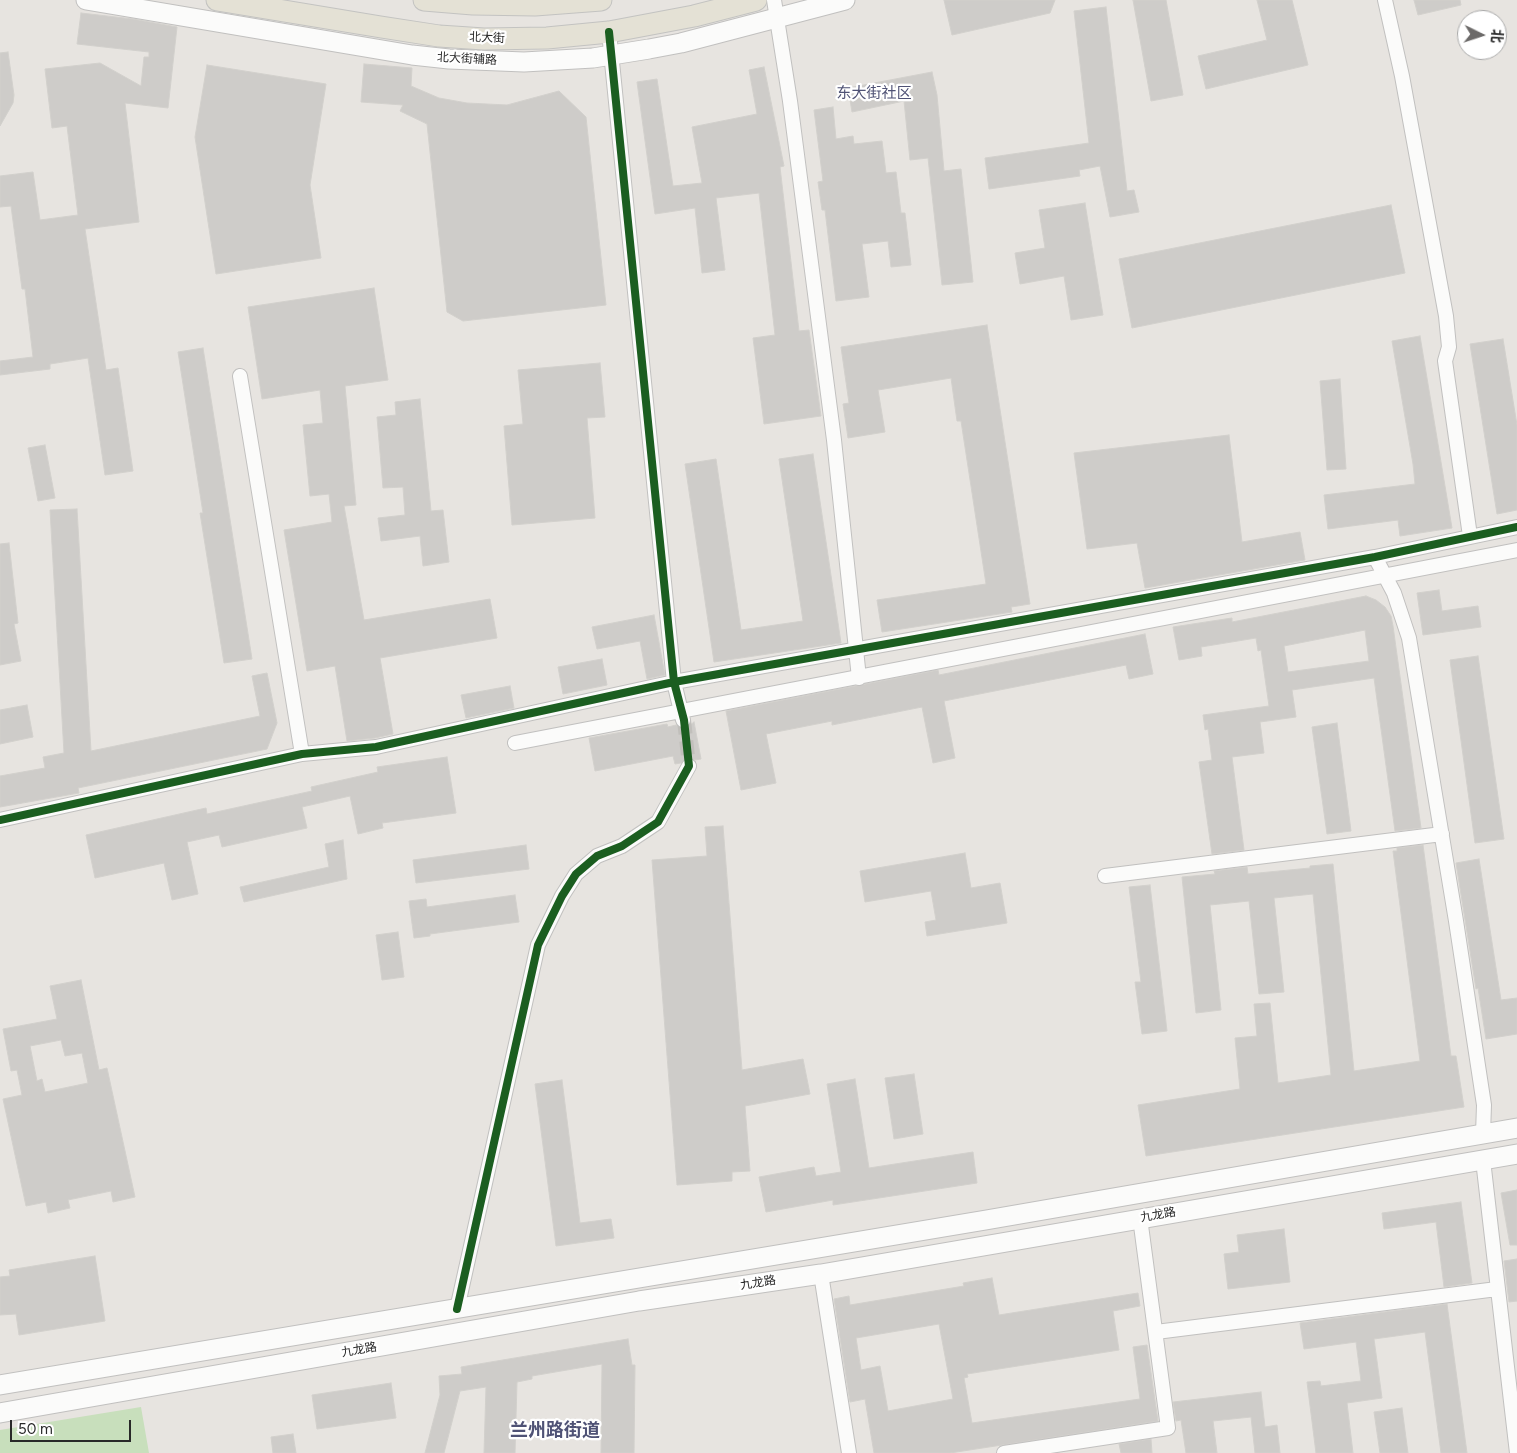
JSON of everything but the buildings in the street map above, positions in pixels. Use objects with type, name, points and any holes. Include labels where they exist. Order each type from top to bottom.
[{"type":"main road","name":"北大街辅路","points":[[86,0],[412,55],[448,59],[524,62],[611,55],[681,43],[775,9],[845,0]]},
{"type":"main road","name":"北大街","points":[[217,0],[439,36],[484,39],[547,38],[609,32],[694,16],[756,0]]},
{"type":"main road","points":[[424,0],[473,4],[535,5],[601,0]]},
{"type":"main road","name":"九龙路","points":[[0,1385],[1517,1128]]},
{"type":"main road","name":"九龙路","points":[[0,1413],[639,1301],[821,1274],[1517,1154]]},
{"type":"street","points":[[1385,0],[1402,76],[1446,316],[1448,347],[1445,361],[1470,536]]},
{"type":"street","points":[[775,9],[790,101],[834,440],[859,678]]},
{"type":"street","points":[[609,32],[674,682],[683,716]]},
{"type":"street","points":[[240,376],[302,754]]},
{"type":"street","points":[[0,820],[302,754],[376,747],[674,682],[1375,557],[1517,527]]},
{"type":"street","points":[[514,743],[683,716],[859,678],[1517,550]]},
{"type":"street","points":[[1375,557],[1394,593],[1409,638],[1442,834],[1484,1105],[1483,1134]]},
{"type":"street","points":[[457,1309],[538,946],[562,896],[576,874],[597,856],[622,846],[658,822],[688,766]]},
{"type":"street","points":[[1105,876],[1442,834]]},
{"type":"street","points":[[1483,1160],[1517,1453]]},
{"type":"street","points":[[1004,1453],[1168,1428],[1140,1218]]},
{"type":"street","points":[[821,1274],[849,1453]]},
{"type":"street","points":[[1156,1332],[1497,1288]]},
{"type":"green space","points":[[141,1407],[149,1453],[0,1453],[0,1430]]},
{"type":"tunnel","points":[[684,720],[689,766]]},
{"type":"cycle path","points":[[457,1309],[538,945],[562,896],[576,874],[597,856],[622,846],[658,822],[689,766],[684,720],[674,682],[609,32]]},
{"type":"cycle path","points":[[0,820],[302,754],[376,747],[674,682],[1375,557],[1517,527]]},
{"type":"district","name":"东大街社区","points":[[874,94]]},
{"type":"district","name":"兰州路街道","points":[[555,1431]]}]
